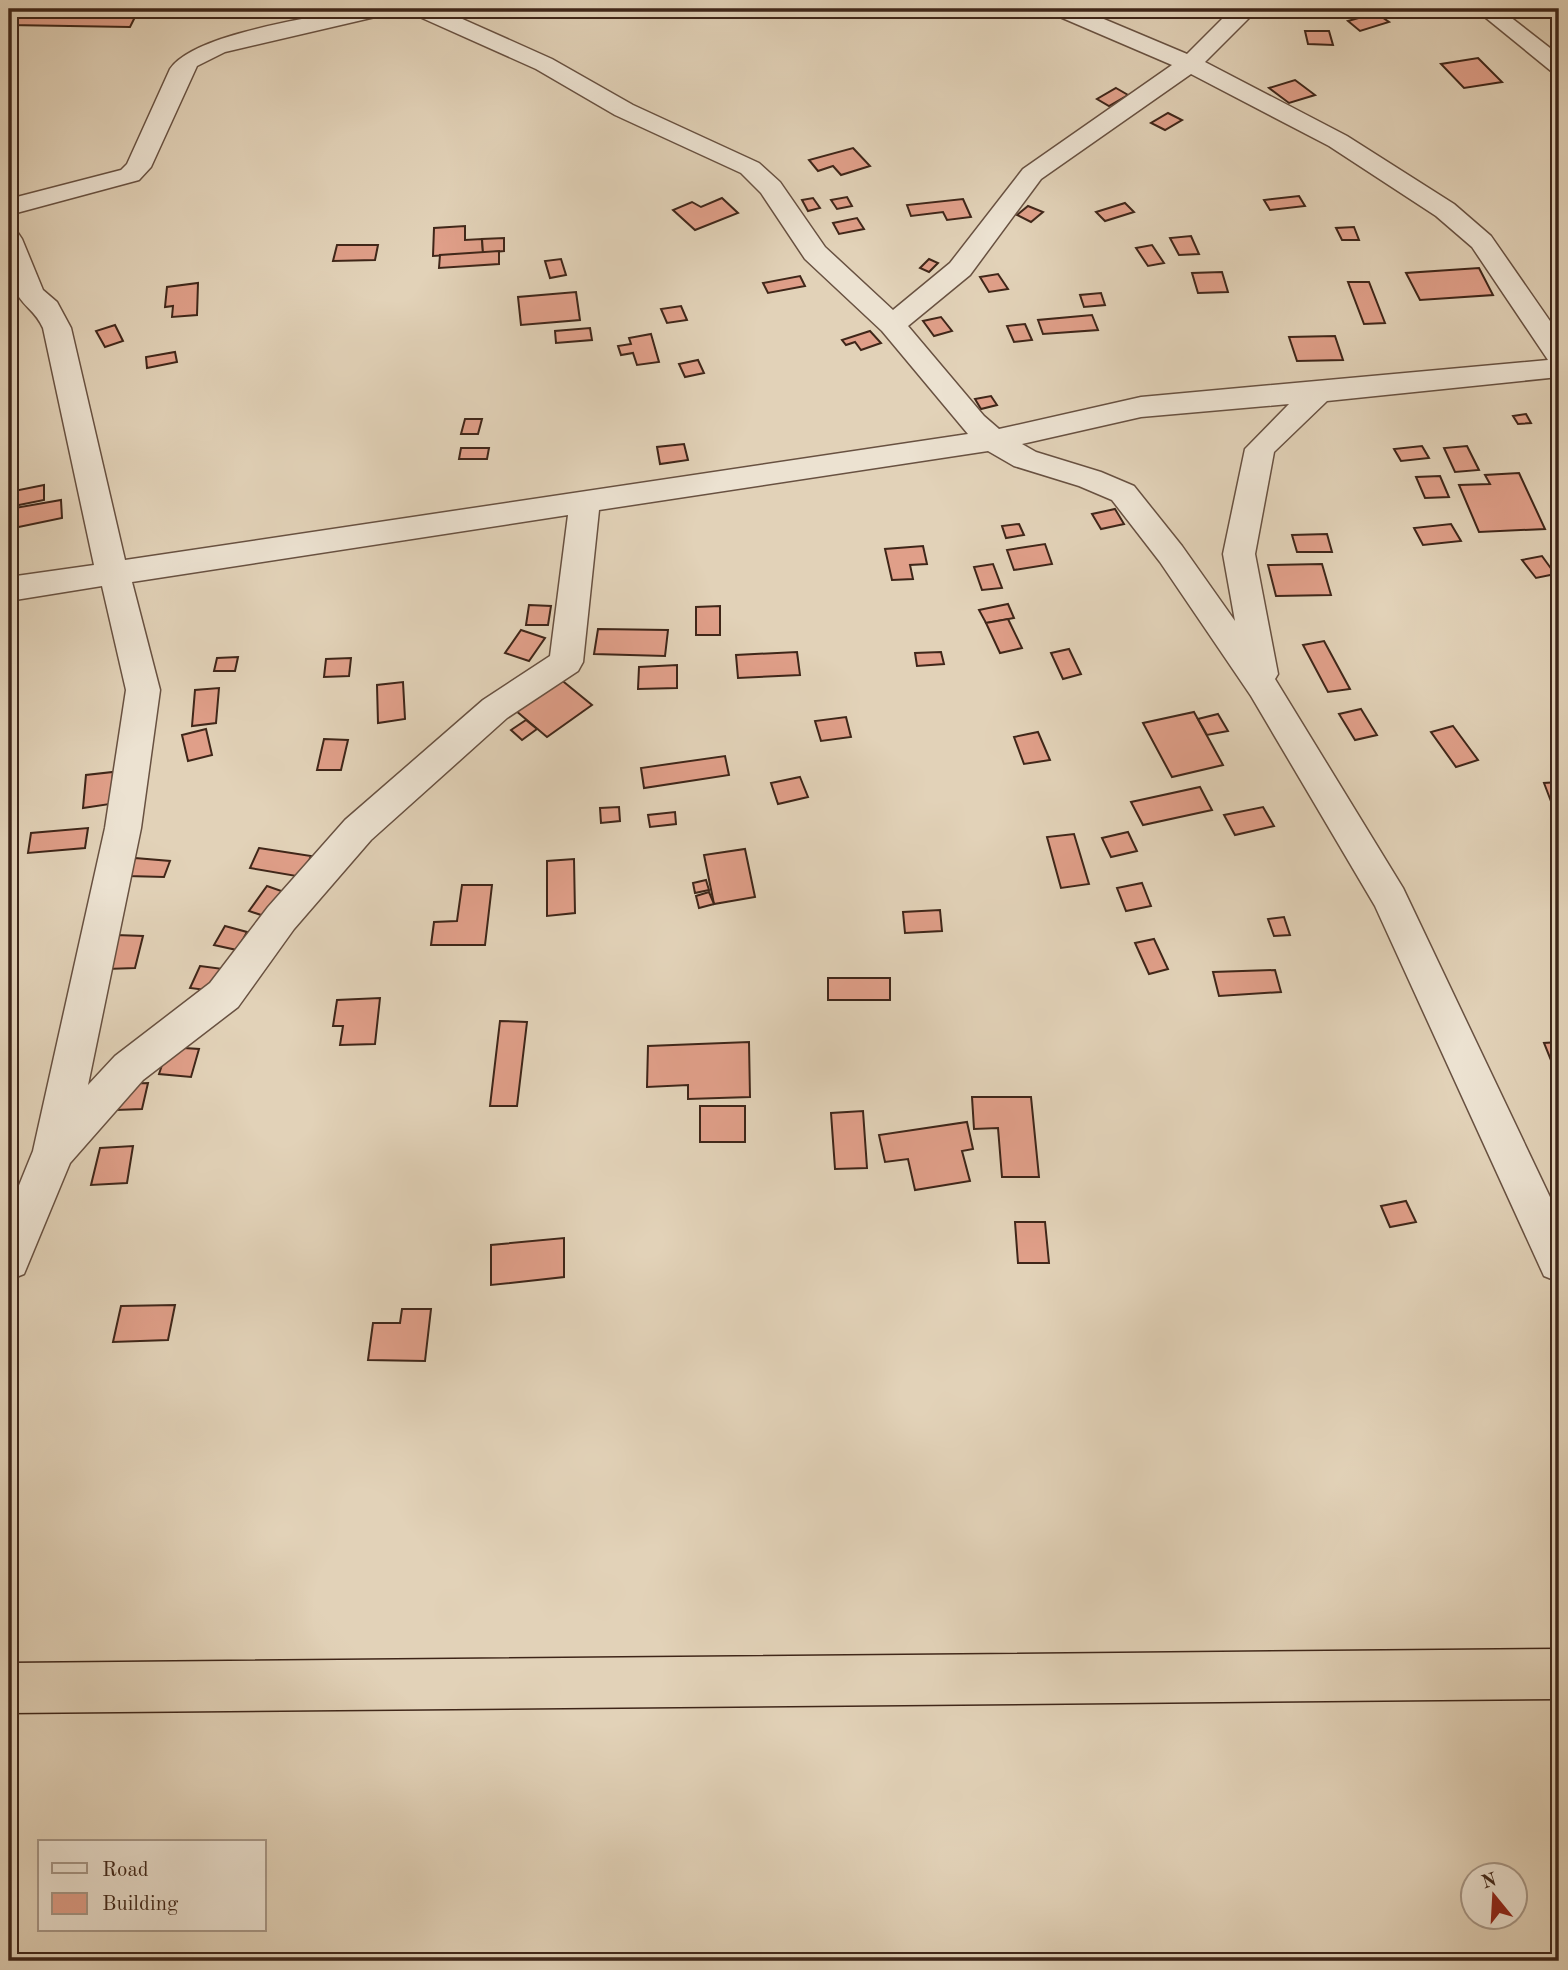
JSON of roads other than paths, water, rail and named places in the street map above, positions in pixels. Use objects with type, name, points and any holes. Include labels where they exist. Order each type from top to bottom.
[{"type":"highway","points":[[9,1688],[1559,1674]]},
{"type":"street","points":[[9,207],[130,175],[138,167],[182,69],[201,53],[380,9]]},
{"type":"street","points":[[421,9],[544,64],[624,110],[750,168],[771,188],[815,253],[892,325],[974,423],[993,440],[1025,459],[1100,482],[1123,493],[1171,554],[1263,687],[1390,899],[1559,1262]]},
{"type":"street","points":[[1061,9],[1190,64],[1338,141],[1445,210],[1482,242],[1559,355]]},
{"type":"street","points":[[892,325],[960,269],[1032,174],[1190,64],[1244,11],[1256,9]]},
{"type":"street","points":[[1486,9],[1559,66]]},
{"type":"street","points":[[1516,35],[1549,30]]},
{"type":"street","points":[[9,239],[20,304],[47,307],[57,328],[112,573],[121,594],[143,690],[123,828],[54,1152],[9,1259]]},
{"type":"street","points":[[9,589],[993,440],[1141,407],[1319,393],[1559,368]]},
{"type":"street","points":[[1263,687],[1239,554],[1260,449],[1319,393]]},
{"type":"street","points":[[54,1152],[129,1068],[224,995],[281,918],[358,830],[495,709],[566,663],[585,501]]}]
